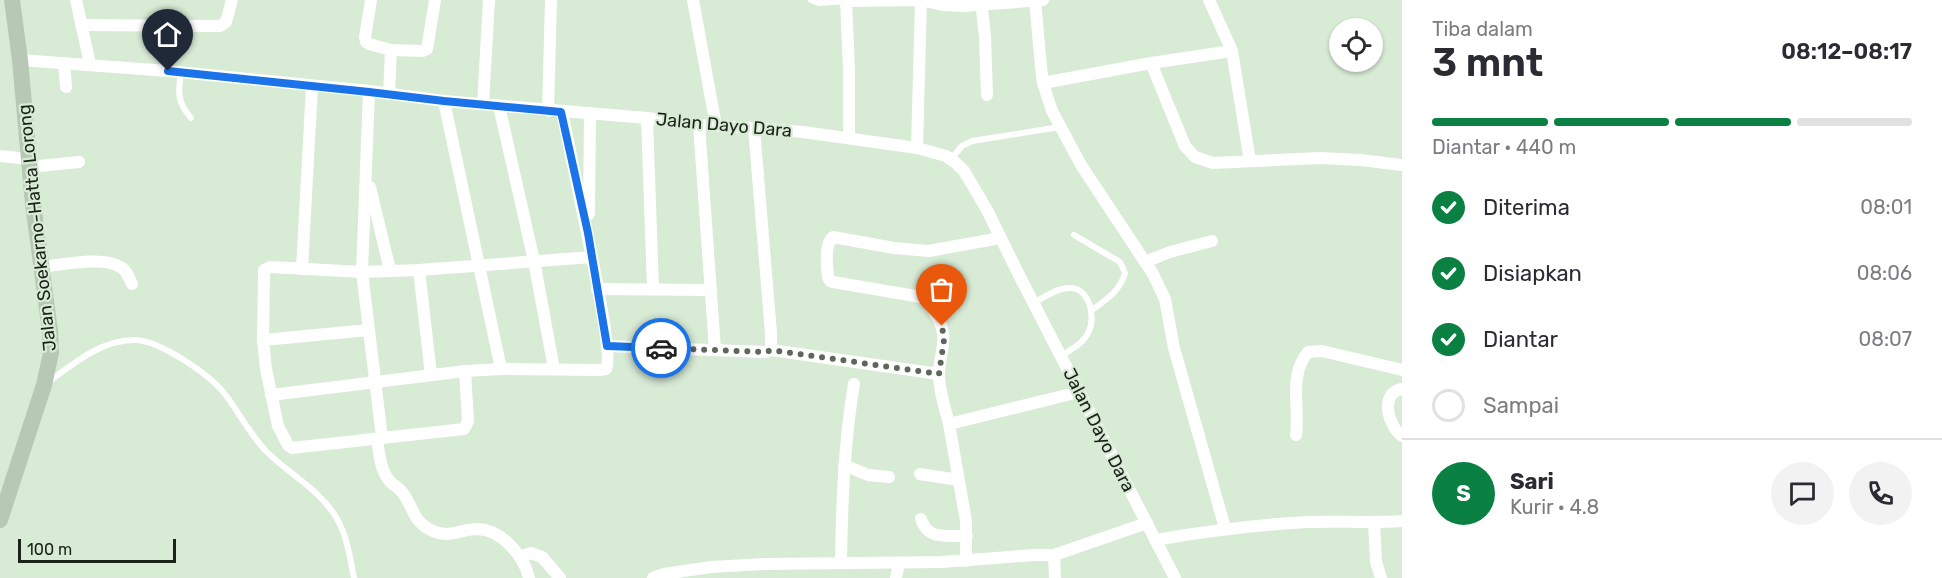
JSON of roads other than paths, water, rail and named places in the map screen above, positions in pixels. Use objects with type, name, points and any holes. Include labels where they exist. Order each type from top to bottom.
[{"type":"street","name":"Jalan Soekarno-Hatta Lorong","points":[[0,520],[51,360],[12,0]]},
{"type":"street","points":[[76,0],[90,64]]},
{"type":"street","points":[[81,25],[220,26],[226,22],[232,0]]},
{"type":"street","points":[[371,0],[366,42],[391,50],[423,51],[427,49],[435,0]]},
{"type":"street","points":[[483,104],[489,0]]},
{"type":"street","points":[[548,111],[550,0]]},
{"type":"street","points":[[693,0],[716,126]]},
{"type":"street","points":[[917,148],[921,0]]},
{"type":"street","points":[[849,138],[850,92],[846,1],[921,0],[943,6],[1038,0],[1038,45],[1043,83],[1052,111],[1099,194],[1157,280],[1165,299],[1174,348],[1224,528]]},
{"type":"street","points":[[1209,0],[1232,51],[1250,161]]},
{"type":"street","points":[[982,3],[987,95]]},
{"type":"street","points":[[389,94],[391,50]]},
{"type":"street","points":[[1043,83],[1232,51]]},
{"type":"street","name":"Jalan Dayo Dara","points":[[20,60],[181,72],[444,101],[754,128],[849,138],[917,148],[940,154],[951,159],[960,167],[987,210],[1175,578]]},
{"type":"street","points":[[64,63],[66,87]]},
{"type":"street","points":[[1151,63],[1185,146],[1195,157],[1213,163],[1320,158],[1402,165]]},
{"type":"street","points":[[302,269],[312,86]]},
{"type":"street","points":[[369,92],[362,272],[376,381],[381,461],[387,477],[402,491],[421,524],[446,535],[470,530],[488,531],[502,539],[520,557],[529,578]]},
{"type":"street","points":[[444,101],[501,369]]},
{"type":"street","points":[[499,106],[534,261],[554,369]]},
{"type":"street","points":[[271,395],[465,371],[606,369],[609,364],[607,346],[588,233],[561,112]]},
{"type":"street","points":[[588,233],[590,113]]},
{"type":"street","points":[[646,118],[653,289]]},
{"type":"street","points":[[699,125],[715,350]]},
{"type":"street","points":[[754,128],[771,350]]},
{"type":"street","points":[[0,156],[29,163],[79,162]]},
{"type":"street","points":[[367,174],[390,270]]},
{"type":"street","points":[[966,561],[967,536],[959,480],[940,388],[943,330],[927,301],[921,297],[830,281],[829,241],[836,237],[894,248],[929,251],[1000,238]]},
{"type":"street","points":[[1145,262],[1170,252],[1212,241]]},
{"type":"street","points":[[465,371],[468,421],[464,429],[292,448],[284,440],[278,426],[262,340],[264,270],[270,267],[362,272],[419,270],[592,256]]},
{"type":"street","points":[[40,267],[105,261],[123,269],[132,284]]},
{"type":"street","points":[[419,270],[431,375]]},
{"type":"street","points":[[597,289],[711,290]]},
{"type":"street","points":[[262,340],[369,330]]},
{"type":"street","points":[[607,346],[766,352],[771,350],[939,374]]},
{"type":"street","points":[[1296,435],[1298,418],[1295,400],[1296,386],[1300,366],[1308,352],[1322,351],[1402,370]]},
{"type":"street","points":[[841,563],[841,503],[854,384]]},
{"type":"street","points":[[1402,388],[1390,395],[1388,408],[1391,424],[1402,436]]},
{"type":"street","points":[[949,424],[1079,392]]},
{"type":"street","points":[[844,465],[868,475],[889,477]]},
{"type":"street","points":[[920,474],[959,480]]},
{"type":"street","points":[[921,519],[923,528],[932,534],[967,536]]},
{"type":"street","points":[[1155,540],[1224,528],[1307,522],[1402,520]]},
{"type":"street","points":[[1374,522],[1376,562],[1381,578]]},
{"type":"street","points":[[653,578],[664,574],[711,567],[966,561],[1054,555],[1147,523]]},
{"type":"street","points":[[520,557],[531,553],[542,557],[560,578]]},
{"type":"street","points":[[1054,555],[1054,578]]},
{"type":"street","points":[[896,578],[899,563]]},
{"type":"lane","points":[[811,0],[819,3],[846,1]]},
{"type":"lane","points":[[181,72],[177,94],[191,118]]},
{"type":"lane","points":[[951,159],[962,146],[972,141],[1060,127]]},
{"type":"lane","points":[[1074,235],[1120,262],[1125,273],[1122,284],[1111,296],[1092,310]]},
{"type":"lane","points":[[1033,303],[1058,291],[1074,288],[1083,294],[1092,310],[1092,322],[1084,339],[1061,356]]},
{"type":"lane","points":[[44,385],[100,348],[118,341],[145,342],[177,358],[217,386],[266,451],[320,496],[336,517],[343,532],[354,578]]}]
